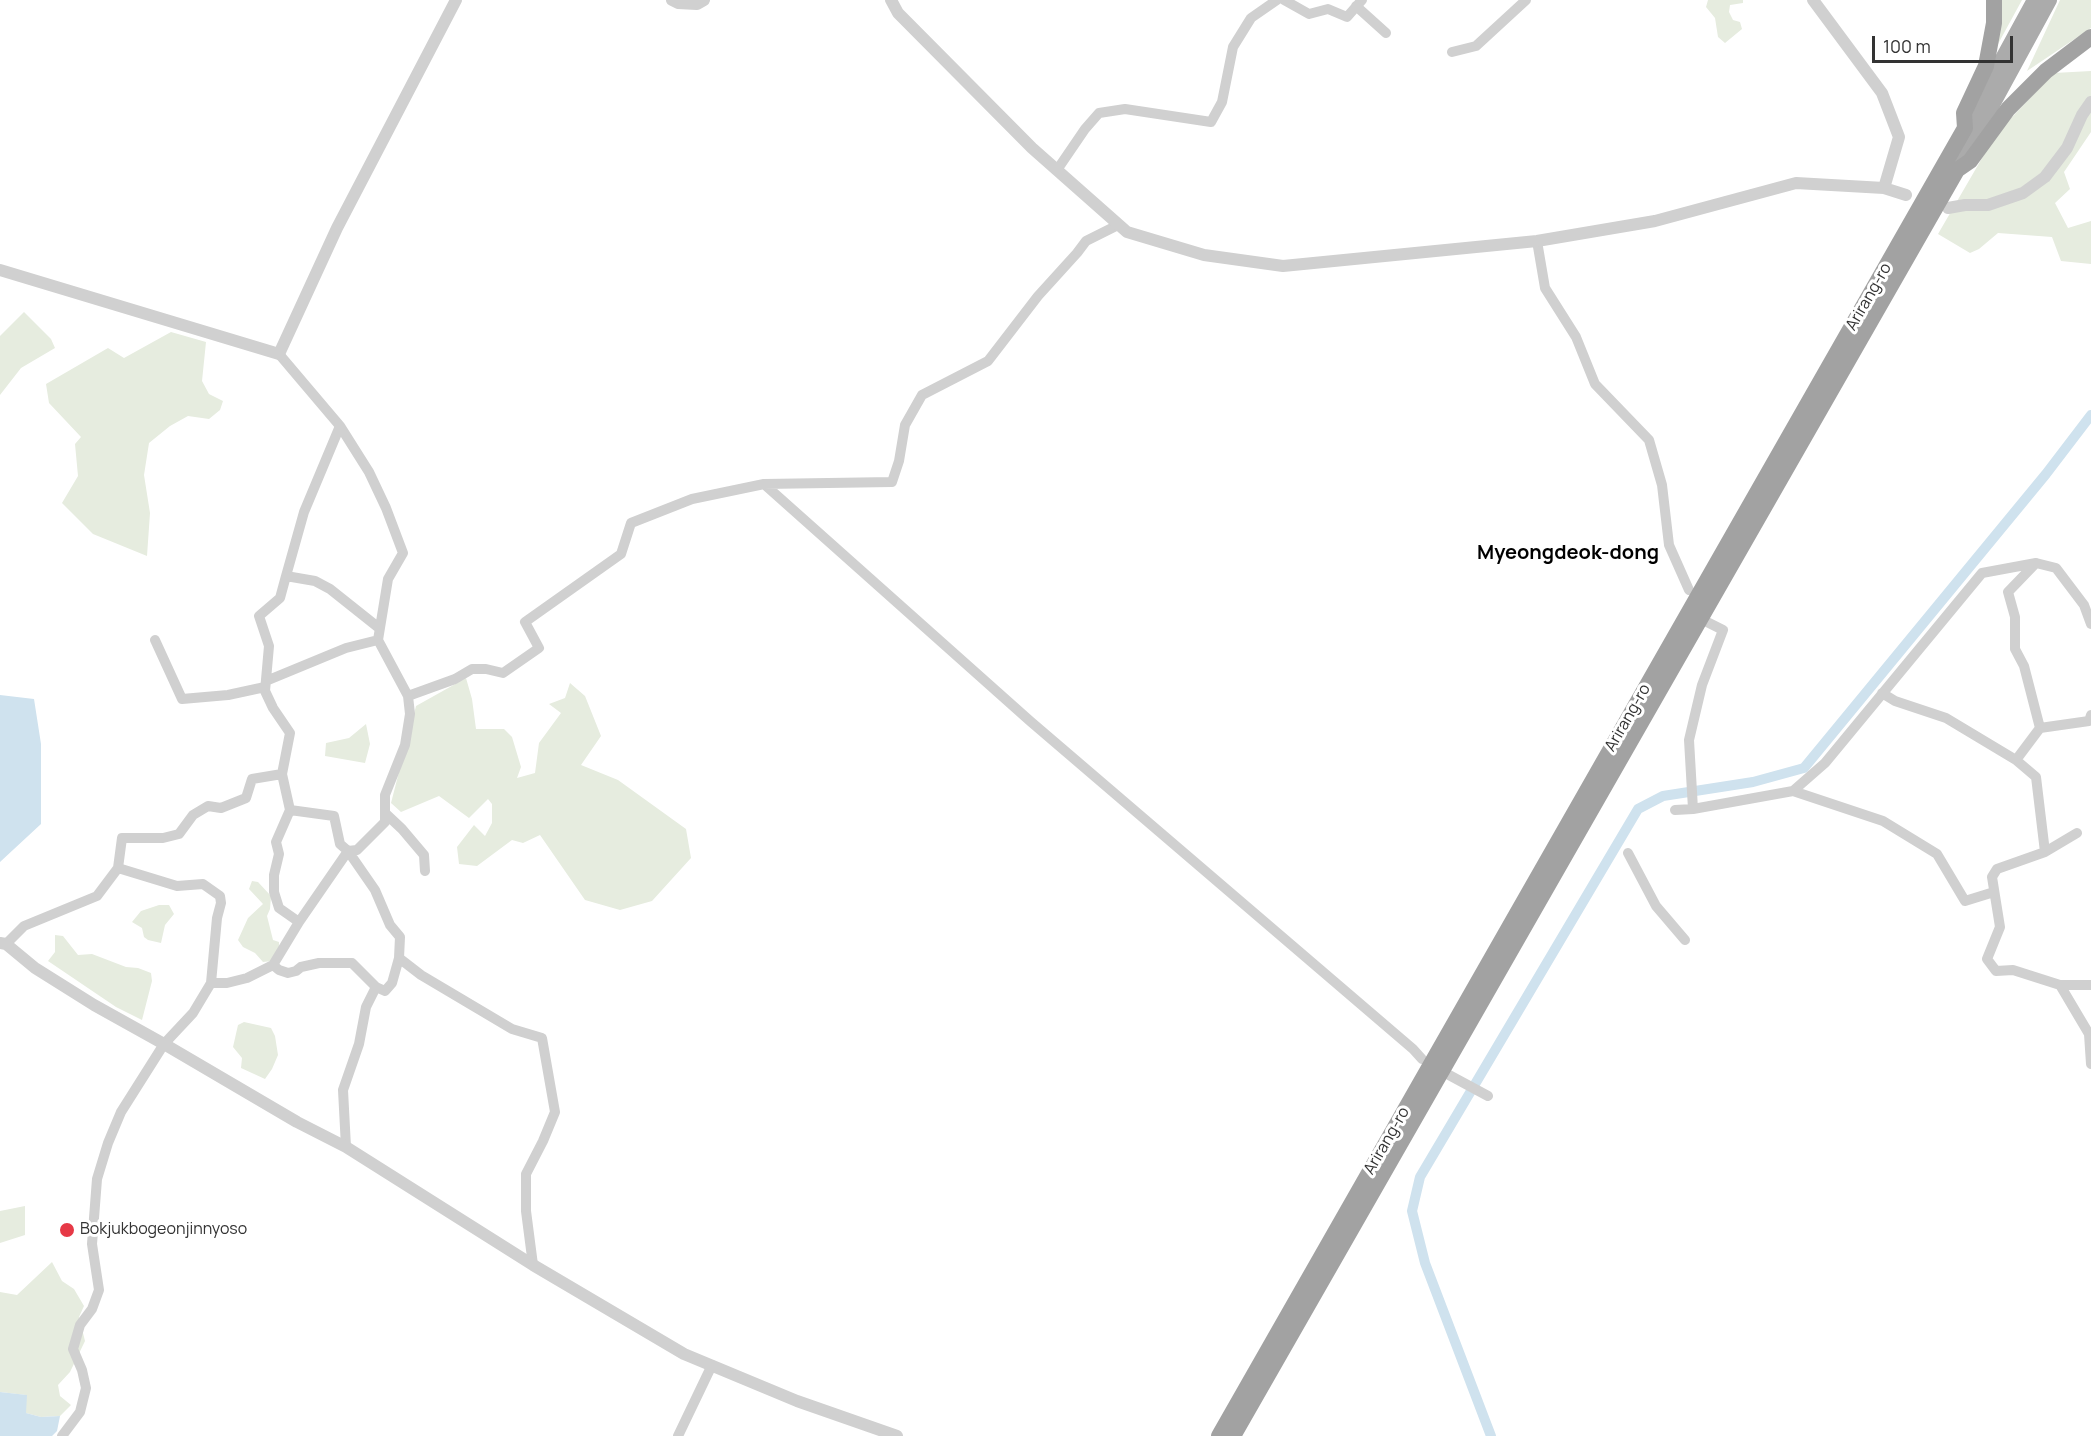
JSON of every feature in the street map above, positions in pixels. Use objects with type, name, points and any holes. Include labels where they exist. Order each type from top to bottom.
[{"type":"highway","points":[[1965,128],[1964,113],[1986,66],[1994,23],[1994,0]]},
{"type":"highway","points":[[1957,170],[1970,161],[2007,109],[2038,79],[2091,37]]},
{"type":"highway","name":"Arirang-ro","points":[[1219,1436],[1965,128]]},
{"type":"highway","name":"Arirang-ro","points":[[1233,1436],[1957,170]]},
{"type":"main road","name":"Arirang-ro","points":[[1965,128],[2035,0]]},
{"type":"main road","name":"Arirang-ro","points":[[1957,170],[2049,0]]},
{"type":"street","points":[[279,354],[337,228],[456,0]]},
{"type":"street","points":[[672,0],[678,3],[697,4],[704,0]]},
{"type":"street","points":[[891,0],[898,13],[1032,148],[1127,232],[1204,255],[1283,266],[1537,241],[1654,221],[1796,183],[1884,188],[1906,195]]},
{"type":"street","points":[[1057,170],[1099,113],[1125,109],[1211,122],[1222,102],[1233,47],[1251,18],[1277,0]]},
{"type":"street","points":[[1284,0],[1309,14],[1328,9],[1347,17],[1359,3],[1386,33]]},
{"type":"street","points":[[1452,52],[1476,46],[1526,0]]},
{"type":"street","points":[[1813,0],[1882,93],[1899,136],[1884,188]]},
{"type":"street","points":[[1948,208],[1988,205],[2023,193],[2045,177],[2067,148],[2082,115],[2091,102]]},
{"type":"street","points":[[408,696],[454,679],[472,669],[503,673],[539,648],[525,622],[621,554],[631,523],[692,499],[764,484],[892,482],[899,461],[905,425],[922,395],[988,361],[1038,296],[1086,241],[1119,225]]},
{"type":"street","points":[[1537,241],[1545,288],[1576,337],[1595,384],[1649,440],[1662,485],[1669,545],[1689,590]]},
{"type":"street","points":[[0,270],[279,354],[339,426],[369,471],[403,553],[388,579],[378,640],[408,696],[410,714],[405,745],[385,795],[385,822],[357,850],[348,851],[299,922],[273,965],[247,978],[227,984],[211,984]]},
{"type":"street","points":[[299,922],[279,908],[274,892],[274,875],[279,854],[276,842],[290,810],[282,774],[290,733],[273,708],[265,691],[269,646],[258,616],[280,598],[304,512],[339,426]]},
{"type":"street","points":[[764,484],[1030,721],[1404,1041],[1422,1059]]},
{"type":"street","points":[[2036,563],[2008,592],[2015,617],[2015,649],[2024,666],[2040,728]]},
{"type":"street","points":[[1793,791],[1825,763],[1982,573],[2036,563],[2056,568],[2084,605],[2091,624]]},
{"type":"street","points":[[286,576],[315,581],[330,589],[379,628]]},
{"type":"street","points":[[1692,806],[1689,740],[1702,685],[1723,630],[1707,622]]},
{"type":"street","points":[[155,640],[182,699],[228,695],[266,684],[346,648],[378,640]]},
{"type":"street","points":[[1882,693],[1894,702],[1946,718],[2016,760],[2036,777],[2045,852]]},
{"type":"street","points":[[2016,760],[2040,728],[2089,721],[2091,715]]},
{"type":"street","points":[[282,774],[252,779],[246,798],[221,808],[208,806],[193,815],[179,834],[163,837],[122,838],[118,868],[97,896],[24,926],[3,944],[35,968],[94,1005],[297,1122],[346,1147],[533,1265],[684,1354],[797,1401],[897,1436]]},
{"type":"street","points":[[1675,810],[1793,791],[1883,820],[1937,854],[1965,901],[1994,892]]},
{"type":"street","points":[[273,965],[288,973],[319,963],[352,963],[376,987],[385,991],[392,983],[399,958],[400,937],[390,925],[375,890],[348,851],[340,844],[334,816],[290,810]]},
{"type":"street","points":[[385,813],[424,855],[425,871]]},
{"type":"street","points":[[2077,833],[2045,852],[1997,869],[1992,877],[2000,927],[1987,959],[1996,971],[2013,970],[2060,986],[2091,985]]},
{"type":"street","points":[[1628,852],[1656,906],[1685,940]]},
{"type":"street","points":[[62,1436],[80,1412],[86,1388],[82,1370],[73,1349],[80,1325],[92,1309],[99,1290],[92,1244],[97,1179],[108,1143],[122,1112],[164,1044],[193,1013],[211,984],[221,903],[220,896],[203,884],[177,886],[118,868]]},
{"type":"street","points":[[399,958],[421,975],[512,1029],[542,1038],[555,1112],[526,1174],[526,1211],[533,1265]]},
{"type":"street","points":[[2060,986],[2089,1034],[2091,1064]]},
{"type":"street","points":[[346,1147],[343,1090],[359,1044],[366,1007],[376,987]]},
{"type":"street","points":[[1449,1075],[1486,1095]]},
{"type":"street","points":[[678,1436],[712,1365]]},
{"type":"shaded area","points":[[1708,0],[1743,0],[1743,3],[1730,5],[1729,12],[1733,20],[1740,22],[1742,29],[1725,43],[1718,37],[1715,18],[1706,7]]},
{"type":"shaded area","points":[[2000,0],[2022,0],[1998,44]]},
{"type":"shaded area","points":[[2060,0],[2091,0],[2091,28],[2027,71]]},
{"type":"shaded area","points":[[2091,71],[2091,132],[2064,172],[2070,189],[2055,203],[2068,228],[2091,221],[2091,264],[2061,261],[2052,237],[1998,233],[1979,249],[1970,253],[1938,234],[1996,134],[2054,73]]},
{"type":"shaded area","points":[[24,312],[51,339],[55,348],[21,368],[0,395],[0,336]]},
{"type":"shaded area","points":[[171,332],[206,342],[202,381],[209,394],[223,401],[220,410],[209,419],[188,416],[170,426],[149,443],[144,475],[150,513],[147,556],[93,534],[62,503],[78,476],[75,444],[81,437],[49,403],[46,384],[108,348],[124,358]]},
{"type":"shaded area","points":[[466,678],[472,699],[476,729],[504,729],[512,737],[521,767],[517,778],[535,773],[539,743],[561,713],[549,704],[565,698],[570,683],[585,696],[601,736],[581,765],[618,780],[686,829],[691,858],[652,901],[620,910],[585,900],[540,835],[523,843],[512,840],[477,866],[459,864],[457,847],[474,825],[485,836],[492,823],[492,804],[488,799],[469,818],[439,796],[401,812],[391,803],[416,706]]},
{"type":"shaded area","points":[[366,724],[370,744],[365,763],[325,756],[326,743],[349,738]]},
{"type":"shaded area","points":[[252,881],[258,882],[271,896],[267,916],[273,940],[279,942],[272,961],[263,962],[255,953],[243,947],[238,940],[248,918],[263,904],[249,889]]},
{"type":"shaded area","points":[[159,905],[169,905],[174,914],[165,925],[161,943],[148,940],[144,937],[142,928],[132,922],[141,911]]},
{"type":"shaded area","points":[[55,935],[63,936],[78,955],[92,954],[126,967],[138,968],[151,973],[152,981],[142,1020],[116,1007],[48,961],[55,952]]},
{"type":"shaded area","points":[[244,1022],[271,1028],[275,1036],[278,1055],[265,1079],[241,1068],[242,1058],[233,1047],[238,1025]]},
{"type":"shaded area","points":[[25,1206],[25,1235],[0,1243],[0,1211]]},
{"type":"shaded area","points":[[52,1262],[62,1281],[74,1289],[84,1306],[79,1317],[85,1341],[70,1372],[58,1385],[60,1396],[71,1405],[60,1416],[41,1417],[26,1413],[26,1395],[0,1392],[0,1292],[17,1295]]},
{"type":"water","points":[[0,695],[34,699],[41,744],[41,824],[0,862]]},
{"type":"water","points":[[0,1392],[27,1395],[26,1413],[41,1417],[60,1416],[57,1431],[52,1436],[0,1436]]},
{"type":"waterway","points":[[1491,1436],[1425,1263],[1412,1211],[1420,1177],[1638,809],[1663,796],[1753,782],[1804,768],[2046,474],[2091,415]]},
{"type":"place","name":"Bokjukbogeonjinnyoso","points":[[67,1230]]},
{"type":"district","name":"Myeongdeok-dong","points":[[1568,553]]}]
